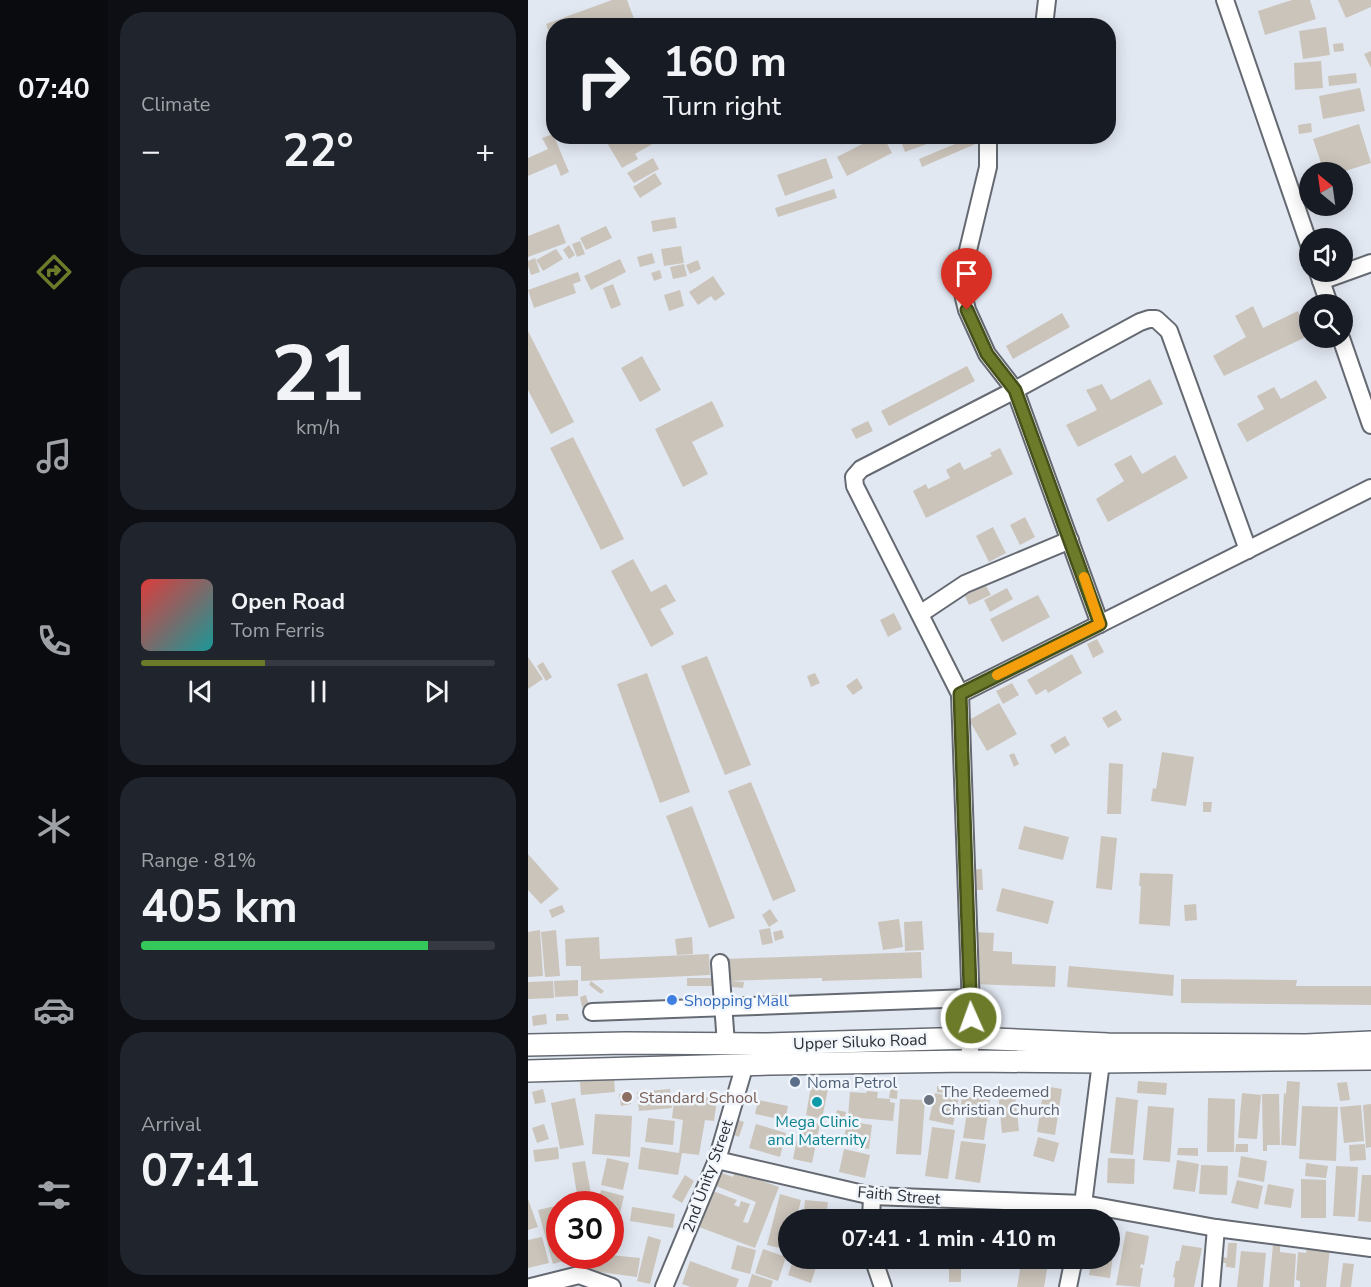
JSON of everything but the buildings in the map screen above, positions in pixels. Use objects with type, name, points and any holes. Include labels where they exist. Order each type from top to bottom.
[{"type":"main road","name":"Upper Siluko Road","points":[[528,1045],[726,1044],[972,1038],[1119,1044],[1306,1045],[1371,1042]]},
{"type":"main road","name":"Upper Siluko Road","points":[[528,1071],[745,1064],[1371,1059]]},
{"type":"street","points":[[1045,18],[1047,0]]},
{"type":"street","points":[[1225,0],[1303,228]]},
{"type":"street","points":[[988,144],[988,167],[964,267],[962,287],[967,310],[983,348],[1015,390],[1100,624]]},
{"type":"street","points":[[1353,268],[1371,263]]},
{"type":"street","points":[[968,1061],[972,1038],[960,694],[855,486],[854,477],[861,469],[1015,390],[1140,322],[1156,319],[1169,331],[1248,550]]},
{"type":"street","points":[[1345,348],[1370,415]]},
{"type":"street","points":[[960,694],[1371,488]]},
{"type":"street","points":[[920,614],[965,584],[1070,540]]},
{"type":"street","points":[[720,963],[726,1044]]},
{"type":"street","points":[[592,1012],[970,998]]},
{"type":"street","points":[[1082,1209],[1101,1062]]},
{"type":"street","name":"2nd Unity Street","points":[[664,1287],[717,1160],[745,1064]]},
{"type":"street","name":"Faith Street","points":[[717,1160],[872,1196],[1043,1209]]},
{"type":"street","points":[[871,1209],[872,1196]]},
{"type":"street","name":"Faith Street","points":[[1120,1217],[1371,1248]]},
{"type":"street","points":[[1210,1287],[1216,1228]]},
{"type":"street","points":[[876,1269],[882,1287]]},
{"type":"street","points":[[1068,1287],[1072,1269]]},
{"type":"street","points":[[531,1287],[579,1275],[612,1287]]},
{"type":"slow traffic","points":[[997,675],[1100,624],[1084,577]]},
{"type":"place","name":"Shopping Mall","points":[[672,1000]]},
{"type":"place","name":"Noma Petrol","points":[[795,1082]]},
{"type":"place","name":"Standard School","points":[[627,1097]]},
{"type":"place","name":"The Redeemed Christian Church","points":[[929,1100]]},
{"type":"place","name":"Mega Clinic and Maternity","points":[[817,1102]]},
{"type":"route","points":[[967,310],[983,348],[1015,390],[1100,624],[960,694],[971,1018]]}]
